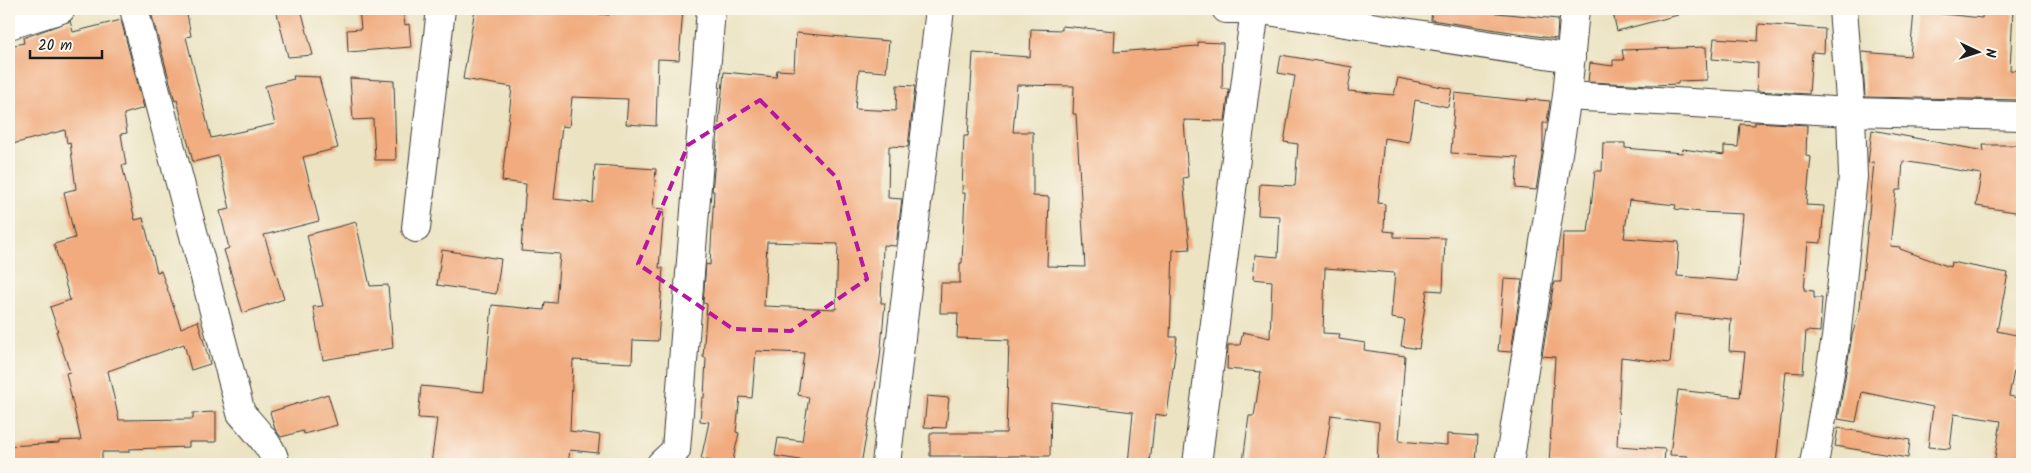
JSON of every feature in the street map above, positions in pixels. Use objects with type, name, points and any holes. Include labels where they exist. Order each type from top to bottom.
[{"type":"street","points":[[9,25],[61,9]]},
{"type":"street","points":[[134,9],[241,413],[259,434],[276,459],[275,464]]},
{"type":"street","points":[[416,228],[441,9]]},
{"type":"street","points":[[661,464],[676,450],[711,9]]},
{"type":"street","points":[[886,464],[940,9]]},
{"type":"street","points":[[1226,9],[1255,9],[1297,13],[1570,58]]},
{"type":"street","points":[[1198,464],[1255,9]]},
{"type":"street","points":[[1509,464],[1568,96],[1574,9]]},
{"type":"street","points":[[1814,464],[1836,338],[1853,177],[1851,112],[1843,9]]},
{"type":"street","points":[[1568,96],[1851,112],[2022,116]]},
{"type":"highlighted area","points":[[760,100],[837,178],[867,279],[791,331],[733,329],[638,264],[688,145]]},
{"type":"building","points":[[163,9],[186,9],[191,36],[186,37],[211,138],[275,124],[265,86],[294,79],[293,76],[319,77],[338,148],[303,157],[319,221],[264,235],[284,299],[243,313],[224,250],[229,248],[220,211],[230,209],[218,156],[193,162],[151,12]]},
{"type":"building","points":[[276,9],[301,9],[313,55],[288,57]]},
{"type":"building","points":[[359,9],[403,9],[405,25],[409,24],[411,47],[348,52],[347,30],[361,29]]},
{"type":"building","points":[[475,9],[557,9],[609,15],[610,9],[683,9],[679,60],[658,59],[656,126],[626,124],[628,99],[572,97],[569,127],[562,126],[554,199],[593,203],[595,165],[656,169],[653,208],[664,209],[659,268],[663,268],[658,341],[633,340],[632,363],[573,360],[570,431],[600,435],[598,453],[570,450],[568,464],[431,464],[437,419],[418,418],[421,386],[484,392],[492,305],[544,310],[545,302],[556,303],[560,254],[521,251],[526,184],[502,181],[512,87],[463,79]]},
{"type":"building","points":[[1432,9],[1457,9],[1558,19],[1557,39],[1431,20]]},
{"type":"building","points":[[1612,9],[1677,9],[1678,15],[1617,31]]},
{"type":"building","points":[[1983,9],[2013,9],[2010,70],[2022,71],[2022,100],[1865,97],[1862,52],[1910,56],[1914,11],[1982,18]]},
{"type":"building","points":[[121,20],[144,108],[124,114],[127,133],[121,134],[126,165],[122,165],[135,220],[143,218],[157,272],[161,271],[181,328],[198,321],[210,364],[191,370],[184,344],[108,371],[119,420],[193,419],[193,413],[216,412],[216,442],[189,442],[189,447],[129,449],[129,452],[102,452],[102,464],[9,464],[9,446],[81,440],[66,373],[70,372],[50,307],[70,300],[54,244],[75,238],[64,192],[76,189],[70,142],[67,143],[65,130],[9,145],[9,46],[24,43],[23,38],[70,21],[73,32]]},
{"type":"building","points":[[1759,24],[1825,29],[1824,53],[1812,52],[1809,94],[1757,91],[1758,63],[1712,59],[1714,38],[1758,41]]},
{"type":"building","points":[[1062,26],[1115,31],[1114,52],[1198,46],[1198,42],[1223,43],[1222,89],[1229,89],[1225,121],[1184,120],[1188,177],[1183,178],[1190,249],[1173,250],[1170,337],[1177,337],[1167,416],[1155,414],[1150,464],[1128,464],[1133,412],[1051,402],[1050,456],[930,456],[930,433],[1006,433],[1009,340],[957,338],[958,313],[940,313],[941,283],[960,283],[965,193],[962,193],[964,136],[968,136],[973,53],[1030,57],[1031,29],[1062,30]],"holes":[[[1017,85],[1074,86],[1073,114],[1076,114],[1085,267],[1047,266],[1049,197],[1033,196],[1033,132],[1013,132]]]},
{"type":"building","points":[[796,33],[889,41],[886,72],[859,70],[855,109],[896,111],[897,85],[915,86],[908,147],[889,146],[888,198],[902,199],[896,246],[883,245],[881,303],[885,303],[880,358],[872,405],[861,464],[825,464],[775,456],[778,438],[802,441],[809,397],[798,395],[804,353],[756,351],[752,398],[740,397],[736,432],[739,433],[732,464],[724,464],[701,459],[709,422],[700,421],[702,398],[704,398],[706,358],[703,357],[707,304],[703,303],[706,264],[710,265],[714,191],[712,191],[724,72],[776,77],[777,70],[794,71]],"holes":[[[767,242],[838,244],[836,309],[764,306]]]},
{"type":"building","points":[[1706,47],[1707,80],[1678,81],[1678,84],[1653,85],[1588,82],[1590,63],[1613,66],[1613,60],[1624,60],[1622,50]]},
{"type":"building","points":[[1281,55],[1352,67],[1348,91],[1394,95],[1398,78],[1452,89],[1448,107],[1415,100],[1409,142],[1384,138],[1378,203],[1385,204],[1384,231],[1394,232],[1394,237],[1445,238],[1443,291],[1427,290],[1419,349],[1401,346],[1405,320],[1391,318],[1395,273],[1325,268],[1323,333],[1340,334],[1339,339],[1365,343],[1364,350],[1405,356],[1399,441],[1447,445],[1447,434],[1478,436],[1476,464],[1377,464],[1379,422],[1331,415],[1324,464],[1261,464],[1243,462],[1249,416],[1254,416],[1261,372],[1227,369],[1228,345],[1240,345],[1243,332],[1270,338],[1272,281],[1253,279],[1255,255],[1278,257],[1280,216],[1258,215],[1260,184],[1295,186],[1298,144],[1284,142],[1295,76],[1278,73]]},
{"type":"building","points":[[350,78],[394,81],[396,160],[375,160],[373,119],[353,120]]},
{"type":"building","points":[[1455,93],[1527,101],[1527,99],[1550,101],[1547,123],[1543,123],[1543,148],[1536,190],[1516,188],[1518,157],[1451,153]]},
{"type":"building","points":[[1755,122],[1807,125],[1806,156],[1811,157],[1806,205],[1824,206],[1821,243],[1808,242],[1804,290],[1814,291],[1814,298],[1822,298],[1820,332],[1806,331],[1803,373],[1786,372],[1776,464],[1687,464],[1687,456],[1670,455],[1678,390],[1740,397],[1745,352],[1729,351],[1731,319],[1675,314],[1670,363],[1621,357],[1617,446],[1665,449],[1664,464],[1549,464],[1555,357],[1542,356],[1554,282],[1561,282],[1563,233],[1588,233],[1595,171],[1602,171],[1603,143],[1625,143],[1625,148],[1682,153],[1683,149],[1724,155],[1724,146],[1738,147],[1740,124],[1755,125]],"holes":[[[1629,200],[1676,205],[1675,209],[1743,214],[1737,281],[1677,276],[1679,242],[1624,238]]]},
{"type":"building","points":[[1872,130],[1984,151],[1983,145],[2022,145],[2022,213],[1976,206],[1981,174],[1903,161],[1901,190],[1896,190],[1890,246],[1900,247],[1900,249],[1950,267],[1951,262],[2008,273],[1997,331],[2021,336],[2009,396],[2022,399],[2022,464],[1994,464],[2001,421],[1954,414],[1950,449],[1928,447],[1933,407],[1862,392],[1856,422],[1838,419],[1852,336],[1860,308],[1874,162],[1868,163]]},
{"type":"building","points":[[356,222],[370,286],[388,285],[393,348],[323,360],[313,307],[323,306],[307,235]]},
{"type":"building","points":[[442,250],[501,259],[496,294],[437,285]]},
{"type":"building","points":[[1504,279],[1522,280],[1511,352],[1498,351]]},
{"type":"building","points":[[328,394],[337,425],[304,434],[303,431],[281,437],[275,429],[270,412]]},
{"type":"building","points":[[927,396],[949,398],[946,428],[924,427]]},
{"type":"building","points":[[1838,428],[1910,440],[1908,458],[1835,446]]}]
